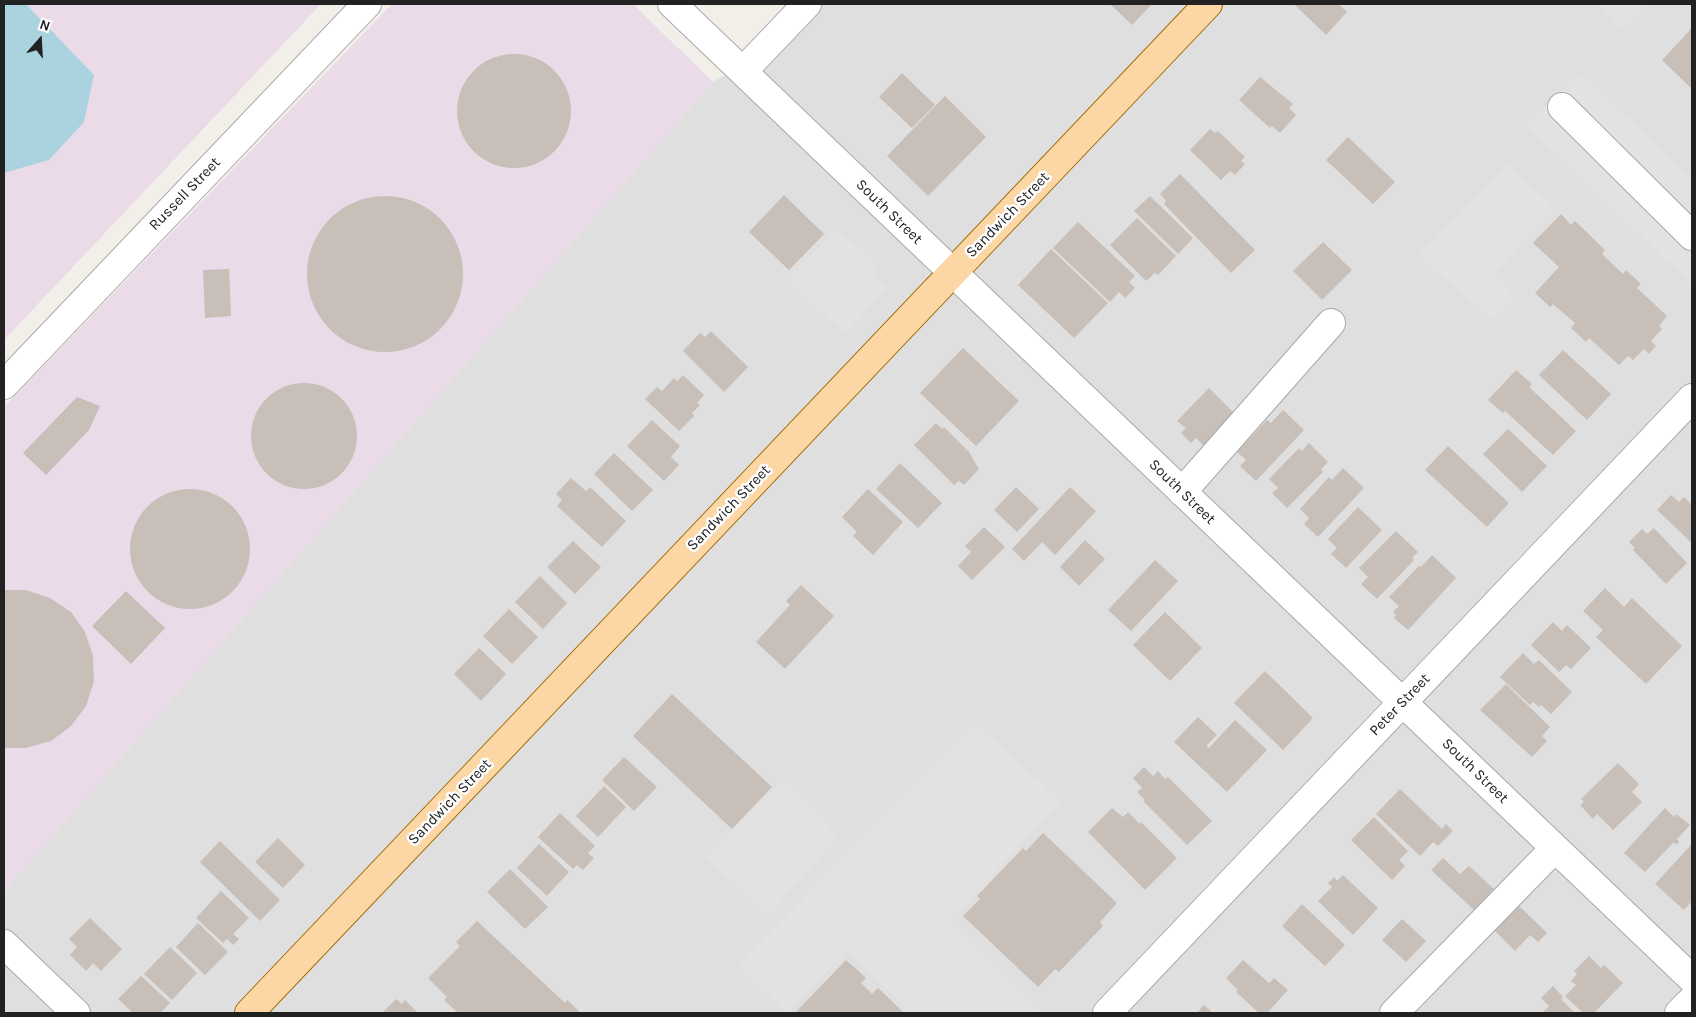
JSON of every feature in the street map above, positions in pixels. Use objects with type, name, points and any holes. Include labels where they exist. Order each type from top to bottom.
[{"type":"main road","name":"Sandwich Street","points":[[249,1013],[1208,4]]},
{"type":"street","name":"Russell Street","points":[[4,385],[367,4]]},
{"type":"street","name":"South Street","points":[[672,4],[1692,979]]},
{"type":"street","points":[[742,71],[807,4]]},
{"type":"street","points":[[1562,107],[1692,236]]},
{"type":"street","points":[[1182,492],[1331,322]]},
{"type":"street","name":"Peter Street","points":[[1107,1013],[1692,398]]},
{"type":"street","points":[[1394,1013],[1555,848]]},
{"type":"street","points":[[4,944],[76,1013]]},
{"type":"street","points":[[1679,1013],[1692,1000]]},
{"type":"shaded area","points":[[26,4],[321,4],[4,340],[4,173],[49,160],[94,75]]},
{"type":"shaded area","points":[[392,4],[633,4],[713,82],[4,891],[4,407]]},
{"type":"shaded area","points":[[811,4],[1692,4],[1692,1013],[4,1013],[4,891],[713,82],[764,54]]},
{"type":"shaded area","points":[[1597,4],[1648,4],[1621,31]]},
{"type":"shaded area","points":[[1580,73],[1692,178],[1692,285],[1526,125]]},
{"type":"shaded area","points":[[1507,163],[1555,208],[1494,274],[1515,297],[1493,320],[1418,256]]},
{"type":"shaded area","points":[[837,228],[879,267],[873,274],[888,288],[845,334],[788,281]]},
{"type":"shaded area","points":[[976,723],[1062,802],[948,921],[1043,1013],[910,1013],[847,951],[787,1013],[737,965]]},
{"type":"shaded area","points":[[785,779],[839,837],[768,916],[706,857]]},
{"type":"water","points":[[4,4],[26,4],[94,75],[84,122],[49,160],[4,173]]},
{"type":"building","points":[[1110,4],[1152,4],[1132,25]]},
{"type":"building","points":[[1294,4],[1338,4],[1347,12],[1326,35]]},
{"type":"building","points":[[1692,28],[1692,89],[1662,60]]},
{"type":"building","points":[[514,54],[536,58],[555,70],[567,89],[571,111],[567,133],[555,152],[536,164],[514,168],[492,164],[473,152],[461,133],[457,111],[461,89],[473,70],[492,58]]},
{"type":"building","points":[[902,73],[935,105],[912,128],[879,97]]},
{"type":"building","points":[[1260,77],[1293,104],[1289,108],[1296,115],[1280,133],[1272,126],[1270,128],[1239,100]]},
{"type":"building","points":[[945,96],[986,137],[928,196],[887,156]]},
{"type":"building","points":[[1210,129],[1215,133],[1218,131],[1245,157],[1241,161],[1245,164],[1235,175],[1230,171],[1221,180],[1190,150]]},
{"type":"building","points":[[1348,137],[1395,182],[1373,204],[1326,160]]},
{"type":"building","points":[[1180,174],[1255,250],[1231,273],[1164,204],[1166,201],[1160,194]]},
{"type":"building","points":[[784,195],[824,234],[789,270],[749,232]]},
{"type":"building","points":[[377,196],[393,196],[408,199],[422,205],[440,219],[454,237],[460,251],[463,274],[460,297],[454,311],[440,329],[422,343],[408,349],[393,352],[377,352],[362,349],[348,343],[330,329],[320,317],[310,297],[307,282],[307,266],[310,251],[316,237],[330,219],[342,209],[362,199]]},
{"type":"building","points":[[1150,196],[1193,238],[1178,254],[1134,211]]},
{"type":"building","points":[[1561,214],[1571,225],[1575,221],[1605,250],[1602,254],[1623,274],[1626,270],[1641,284],[1637,288],[1667,316],[1659,326],[1662,329],[1651,341],[1656,346],[1649,354],[1644,349],[1633,360],[1628,356],[1619,365],[1589,338],[1586,342],[1571,328],[1575,323],[1553,304],[1550,307],[1535,293],[1559,267],[1533,243]]},
{"type":"building","points":[[1137,218],[1176,256],[1158,275],[1155,273],[1146,281],[1110,245]]},
{"type":"building","points":[[1078,222],[1135,276],[1129,282],[1135,288],[1125,298],[1119,292],[1110,302],[1053,248]]},
{"type":"building","points":[[1323,242],[1352,270],[1322,300],[1293,271]]},
{"type":"building","points":[[1051,249],[1108,303],[1074,338],[1018,285]]},
{"type":"building","points":[[229,269],[231,316],[205,318],[203,270]]},
{"type":"building","points":[[711,331],[748,367],[724,392],[683,351],[700,333],[705,337]]},
{"type":"building","points":[[963,348],[1019,401],[976,446],[920,393]]},
{"type":"building","points":[[1563,350],[1611,394],[1587,420],[1539,375]]},
{"type":"building","points":[[1516,370],[1532,384],[1529,387],[1576,431],[1553,455],[1505,411],[1503,413],[1488,400]]},
{"type":"building","points":[[683,375],[704,395],[697,403],[700,405],[692,413],[694,416],[679,431],[645,399],[657,387],[662,391],[674,378],[677,381]]},
{"type":"building","points":[[304,383],[324,387],[341,399],[353,416],[357,436],[353,456],[341,473],[324,485],[304,489],[284,485],[267,473],[255,456],[251,436],[255,416],[267,399],[284,387]]},
{"type":"building","points":[[1209,388],[1237,416],[1206,448],[1196,438],[1191,443],[1181,433],[1186,428],[1177,421]]},
{"type":"building","points":[[77,397],[100,406],[89,430],[46,475],[23,453]]},
{"type":"building","points":[[1283,410],[1304,430],[1256,481],[1240,466],[1246,460],[1237,452],[1267,420],[1271,423]]},
{"type":"building","points":[[652,420],[680,446],[671,457],[679,465],[664,481],[627,446]]},
{"type":"building","points":[[936,423],[942,429],[944,427],[969,452],[979,469],[964,485],[959,481],[954,485],[914,445]]},
{"type":"building","points":[[1508,429],[1547,466],[1522,492],[1483,454]]},
{"type":"building","points":[[1309,443],[1328,462],[1321,469],[1323,472],[1287,508],[1272,493],[1278,488],[1269,479],[1299,448],[1302,451]]},
{"type":"building","points":[[1448,446],[1509,503],[1487,527],[1425,470]]},
{"type":"building","points":[[614,453],[653,490],[632,511],[594,474]]},
{"type":"building","points":[[900,463],[942,503],[918,528],[876,489]]},
{"type":"building","points":[[1343,468],[1364,488],[1318,537],[1304,524],[1309,518],[1300,509],[1329,477],[1332,480]]},
{"type":"building","points":[[571,478],[586,491],[590,487],[626,521],[602,547],[557,506],[562,500],[556,494]]},
{"type":"building","points":[[1016,487],[1039,509],[1017,532],[994,510]]},
{"type":"building","points":[[1070,487],[1096,511],[1055,555],[1042,542],[1024,561],[1012,549]]},
{"type":"building","points":[[190,489],[213,493],[233,506],[246,526],[250,549],[246,572],[233,592],[213,605],[190,609],[167,605],[147,592],[134,572],[130,549],[134,526],[147,506],[167,493]]},
{"type":"building","points":[[868,489],[903,522],[873,555],[853,536],[857,532],[842,517]]},
{"type":"building","points":[[1671,495],[1679,502],[1684,497],[1692,505],[1692,543],[1657,510]]},
{"type":"building","points":[[1358,507],[1382,530],[1346,568],[1331,554],[1337,548],[1328,539]]},
{"type":"building","points":[[984,527],[1005,547],[972,580],[958,566],[971,552],[965,546]]},
{"type":"building","points":[[1654,528],[1687,563],[1666,584],[1633,550],[1635,548],[1629,542],[1642,529],[1647,534]]},
{"type":"building","points":[[1396,531],[1418,552],[1412,558],[1414,560],[1377,599],[1361,584],[1368,577],[1359,568]]},
{"type":"building","points":[[1085,540],[1105,559],[1079,586],[1060,567]]},
{"type":"building","points":[[573,541],[601,567],[575,594],[547,567]]},
{"type":"building","points":[[1432,555],[1456,578],[1408,630],[1394,618],[1396,615],[1393,612],[1399,606],[1389,597]]},
{"type":"building","points":[[1155,560],[1178,581],[1131,631],[1108,610]]},
{"type":"building","points":[[540,576],[567,603],[543,629],[515,602]]},
{"type":"building","points":[[801,585],[834,616],[785,669],[756,642],[790,605],[786,601]]},
{"type":"building","points":[[1605,588],[1624,607],[1632,598],[1682,646],[1646,684],[1596,637],[1603,630],[1583,611]]},
{"type":"building","points":[[4,590],[26,590],[50,598],[71,612],[85,632],[93,656],[94,681],[86,706],[71,726],[51,741],[26,748],[4,748]]},
{"type":"building","points":[[126,591],[165,628],[131,664],[92,626]]},
{"type":"building","points":[[509,609],[538,637],[512,664],[483,636]]},
{"type":"building","points":[[1165,612],[1202,648],[1170,681],[1133,645]]},
{"type":"building","points":[[1553,622],[1562,631],[1567,625],[1591,648],[1571,669],[1566,665],[1559,672],[1531,645]]},
{"type":"building","points":[[479,648],[506,674],[481,701],[454,674]]},
{"type":"building","points":[[1523,653],[1534,664],[1539,660],[1572,692],[1551,714],[1541,705],[1539,707],[1533,702],[1530,705],[1500,677]]},
{"type":"building","points":[[1265,671],[1313,718],[1283,750],[1234,703]]},
{"type":"building","points":[[1506,684],[1550,727],[1542,736],[1547,741],[1532,757],[1480,710]]},
{"type":"building","points":[[672,694],[772,787],[732,829],[633,736]]},
{"type":"building","points":[[1198,717],[1217,735],[1206,746],[1209,748],[1235,720],[1267,750],[1227,792],[1174,742]]},
{"type":"building","points":[[624,757],[657,787],[634,811],[602,780]]},
{"type":"building","points":[[1618,763],[1639,784],[1632,792],[1642,802],[1613,830],[1597,814],[1593,819],[1580,805],[1584,802],[1581,799]]},
{"type":"building","points":[[1144,767],[1153,776],[1158,771],[1165,779],[1168,777],[1212,821],[1187,845],[1143,801],[1145,800],[1137,792],[1142,788],[1133,778]]},
{"type":"building","points":[[604,786],[626,807],[598,837],[576,816]]},
{"type":"building","points":[[1400,789],[1442,829],[1446,824],[1453,831],[1438,846],[1433,842],[1420,856],[1376,814]]},
{"type":"building","points":[[1112,808],[1123,817],[1128,812],[1140,824],[1141,822],[1177,858],[1145,890],[1088,832]]},
{"type":"building","points":[[1665,808],[1674,817],[1676,814],[1690,825],[1677,839],[1679,842],[1676,845],[1674,842],[1645,872],[1624,853]]},
{"type":"building","points":[[560,813],[595,846],[588,853],[594,858],[583,870],[577,865],[573,869],[538,837]]},
{"type":"building","points":[[1374,817],[1408,851],[1399,860],[1405,866],[1392,880],[1351,840]]},
{"type":"building","points":[[1043,833],[1117,903],[1100,922],[1103,926],[1059,972],[1055,969],[1038,987],[963,916],[980,899],[977,896],[1023,848],[1026,851]]},
{"type":"building","points":[[278,838],[305,865],[283,888],[255,862]]},
{"type":"building","points":[[220,841],[280,900],[260,921],[200,862]]},
{"type":"building","points":[[539,844],[569,872],[547,896],[517,868]]},
{"type":"building","points":[[1692,844],[1692,901],[1684,910],[1655,884]]},
{"type":"building","points":[[1443,858],[1460,874],[1469,866],[1494,889],[1474,910],[1431,870]]},
{"type":"building","points":[[510,869],[548,907],[525,929],[487,892]]},
{"type":"building","points":[[1343,875],[1378,908],[1353,935],[1318,901],[1332,887],[1328,883],[1334,877],[1337,881]]},
{"type":"building","points":[[221,891],[249,918],[233,934],[239,939],[233,945],[227,939],[223,943],[196,918]]},
{"type":"building","points":[[1516,903],[1547,933],[1538,942],[1530,935],[1515,951],[1492,928]]},
{"type":"building","points":[[1302,904],[1345,945],[1325,966],[1282,926]]},
{"type":"building","points":[[90,918],[122,949],[101,971],[93,963],[86,971],[70,955],[77,947],[69,939]]},
{"type":"building","points":[[1402,919],[1426,941],[1406,962],[1382,940]]},
{"type":"building","points":[[477,921],[565,1003],[567,1000],[581,1013],[458,1013],[444,1000],[447,997],[428,978],[460,946],[456,942]]},
{"type":"building","points":[[198,923],[228,952],[205,975],[176,947]]},
{"type":"building","points":[[170,947],[197,973],[172,1000],[144,974]]},
{"type":"building","points":[[1589,956],[1601,968],[1604,965],[1623,983],[1594,1013],[1583,1013],[1565,996],[1576,985],[1571,981],[1577,974],[1574,971]]},
{"type":"building","points":[[846,960],[866,978],[861,983],[872,994],[878,988],[904,1013],[795,1013]]},
{"type":"building","points":[[1243,960],[1269,983],[1274,978],[1288,990],[1267,1013],[1259,1013],[1236,992],[1238,990],[1226,978]]},
{"type":"building","points":[[141,976],[170,1003],[160,1013],[133,1013],[118,999]]},
{"type":"building","points":[[1553,986],[1563,997],[1561,999],[1575,1013],[1542,1013],[1549,1006],[1541,998]]},
{"type":"building","points":[[396,999],[402,1004],[405,1000],[418,1013],[382,1013]]},
{"type":"building","points":[[1204,1005],[1213,1013],[1197,1013]]}]
